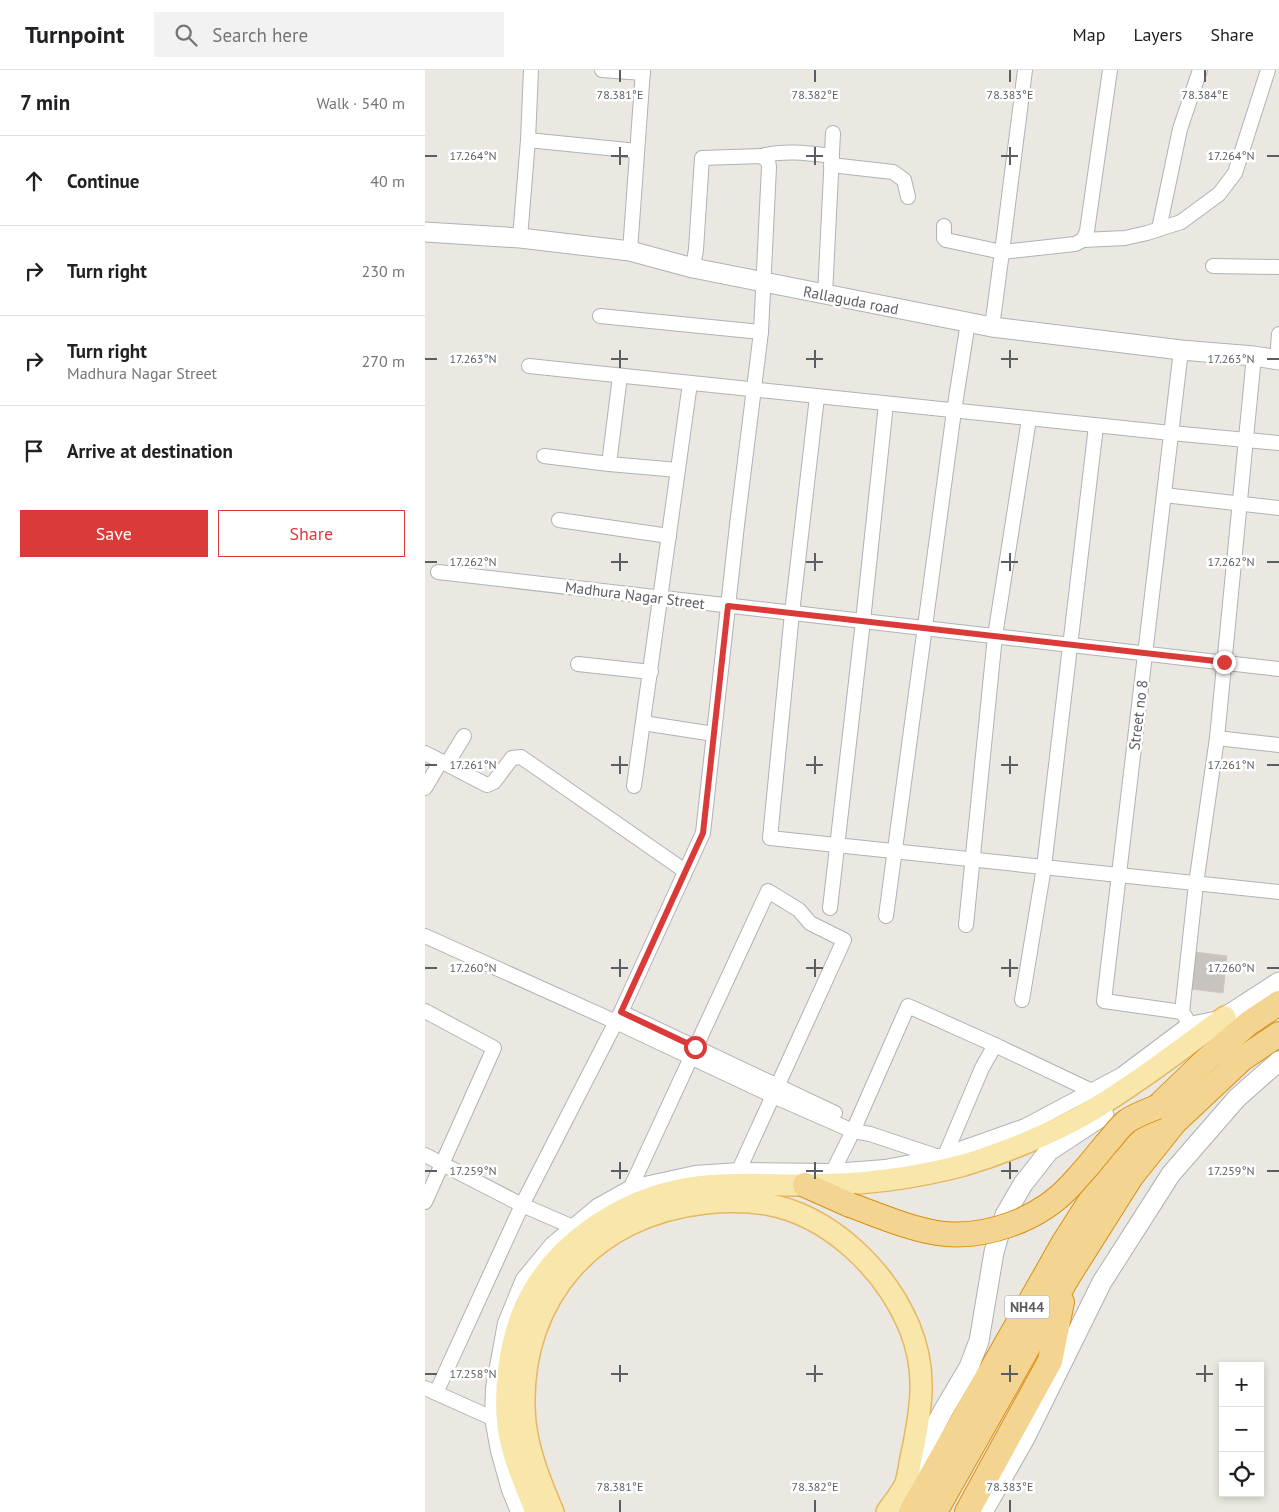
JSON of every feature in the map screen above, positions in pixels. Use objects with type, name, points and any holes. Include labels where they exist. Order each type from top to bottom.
[{"type":"highway","name":"NH44","points":[[911,1512],[1065,1242],[1112,1167],[1157,1106],[1249,1023],[1279,1004]]},
{"type":"highway","name":"NH44","points":[[935,1512],[1066,1280],[1131,1177],[1175,1122],[1242,1059],[1279,1034]]},
{"type":"highway","points":[[805,1185],[850,1205],[912,1227],[937,1233],[962,1234],[986,1232],[1016,1222],[1049,1204],[1069,1187],[1127,1122],[1157,1106]]},
{"type":"highway","points":[[967,1512],[1050,1361],[1066,1280]]},
{"type":"main road","name":"Rallaguda road","points":[[425,232],[521,238],[630,251],[693,268],[764,283],[968,322],[1181,350],[1254,356],[1278,360]]},
{"type":"main road","points":[[536,1512],[513,1450],[508,1427],[508,1374],[516,1332],[524,1310],[539,1284],[555,1262],[577,1239],[598,1224],[639,1201],[690,1188],[723,1185],[805,1185],[882,1181],[965,1164],[1023,1143],[1087,1114],[1225,1017],[1279,982]]},
{"type":"main road","points":[[887,1512],[905,1484],[943,1411],[969,1367],[979,1341],[994,1252],[1005,1215],[1023,1184],[1049,1151],[1117,1107],[1205,1042],[1225,1017]]},
{"type":"main road","points":[[983,1512],[1025,1438],[1102,1282],[1171,1174],[1237,1098],[1279,1061]]},
{"type":"main road","points":[[553,1512],[533,1463],[527,1437],[524,1409],[525,1377],[530,1352],[547,1304],[559,1284],[574,1265],[607,1237],[633,1222],[657,1212],[682,1206],[713,1202],[743,1201],[767,1204],[793,1212],[822,1225],[852,1249],[871,1268],[890,1292],[904,1316],[914,1339],[920,1360],[922,1383],[921,1407],[905,1484]]},
{"type":"street","points":[[521,238],[531,70]]},
{"type":"street","points":[[602,70],[643,72],[630,251]]},
{"type":"street","points":[[992,326],[1025,70]]},
{"type":"street","points":[[1083,240],[1087,231],[1110,70]]},
{"type":"street","points":[[1159,229],[1180,129],[1201,70]]},
{"type":"street","points":[[944,226],[944,238],[946,240],[1002,252],[1075,244],[1083,240],[1125,238],[1181,222],[1219,194],[1235,173],[1268,70]]},
{"type":"street","points":[[825,295],[833,133]]},
{"type":"street","points":[[528,140],[637,151]]},
{"type":"street","points":[[693,268],[702,158],[761,156],[782,152],[797,152],[831,161],[893,172],[904,180],[908,197]]},
{"type":"street","points":[[492,1418],[430,1390],[618,1017],[703,833],[761,332],[769,167],[768,161],[761,156]]},
{"type":"street","points":[[1213,266],[1249,265],[1279,268]]},
{"type":"street","points":[[600,316],[761,332]]},
{"type":"street","points":[[887,916],[954,411],[968,322]]},
{"type":"street","points":[[1278,360],[1279,334]]},
{"type":"street","name":"Street no 8","points":[[1181,350],[1104,1002],[1185,1018]]},
{"type":"street","points":[[1185,1018],[1196,884],[1217,738],[1254,356]]},
{"type":"street","points":[[529,366],[1171,434],[1279,443]]},
{"type":"street","points":[[609,464],[620,376]]},
{"type":"street","points":[[634,786],[689,383]]},
{"type":"street","points":[[817,396],[791,613],[770,838],[1279,892]]},
{"type":"street","points":[[830,908],[887,404]]},
{"type":"street","points":[[966,925],[995,636],[1029,419]]},
{"type":"street","points":[[1022,1000],[1044,867],[1097,426]]},
{"type":"street","points":[[545,456],[678,470]]},
{"type":"street","points":[[1164,495],[1279,508]]},
{"type":"street","points":[[559,520],[669,536]]},
{"type":"street","name":"Madhura Nagar Street","points":[[438,572],[1279,668]]},
{"type":"street","points":[[578,664],[651,672]]},
{"type":"street","points":[[643,723],[713,734]]},
{"type":"street","points":[[425,788],[464,736]]},
{"type":"street","points":[[1217,738],[1279,746]]},
{"type":"street","points":[[425,753],[487,785],[491,785],[512,758],[521,756],[685,871]]},
{"type":"street","points":[[631,1187],[767,891],[799,910],[810,922],[844,940],[739,1170]]},
{"type":"street","points":[[425,936],[618,1017],[870,1134],[941,1155]]},
{"type":"street","points":[[833,1171],[855,1127],[909,1006],[1092,1091]]},
{"type":"street","points":[[425,1011],[494,1048],[425,1202]]},
{"type":"street","points":[[518,1512],[509,1490],[498,1451],[492,1418],[493,1388],[505,1323],[523,1280],[553,1244],[597,1206],[631,1187],[695,1173],[739,1170],[833,1171],[885,1167],[941,1155],[1025,1126],[1121,1075],[1185,1018],[1225,1017]]},
{"type":"street","points":[[941,1155],[982,1068],[995,1045]]},
{"type":"street","points":[[425,1155],[522,1205],[573,1227]]},
{"type":"building","points":[[1195,952],[1227,956],[1223,993],[1191,989]]},
{"type":"route","points":[[695,1047],[621,1012],[703,833],[728,606],[1224,662]]}]
